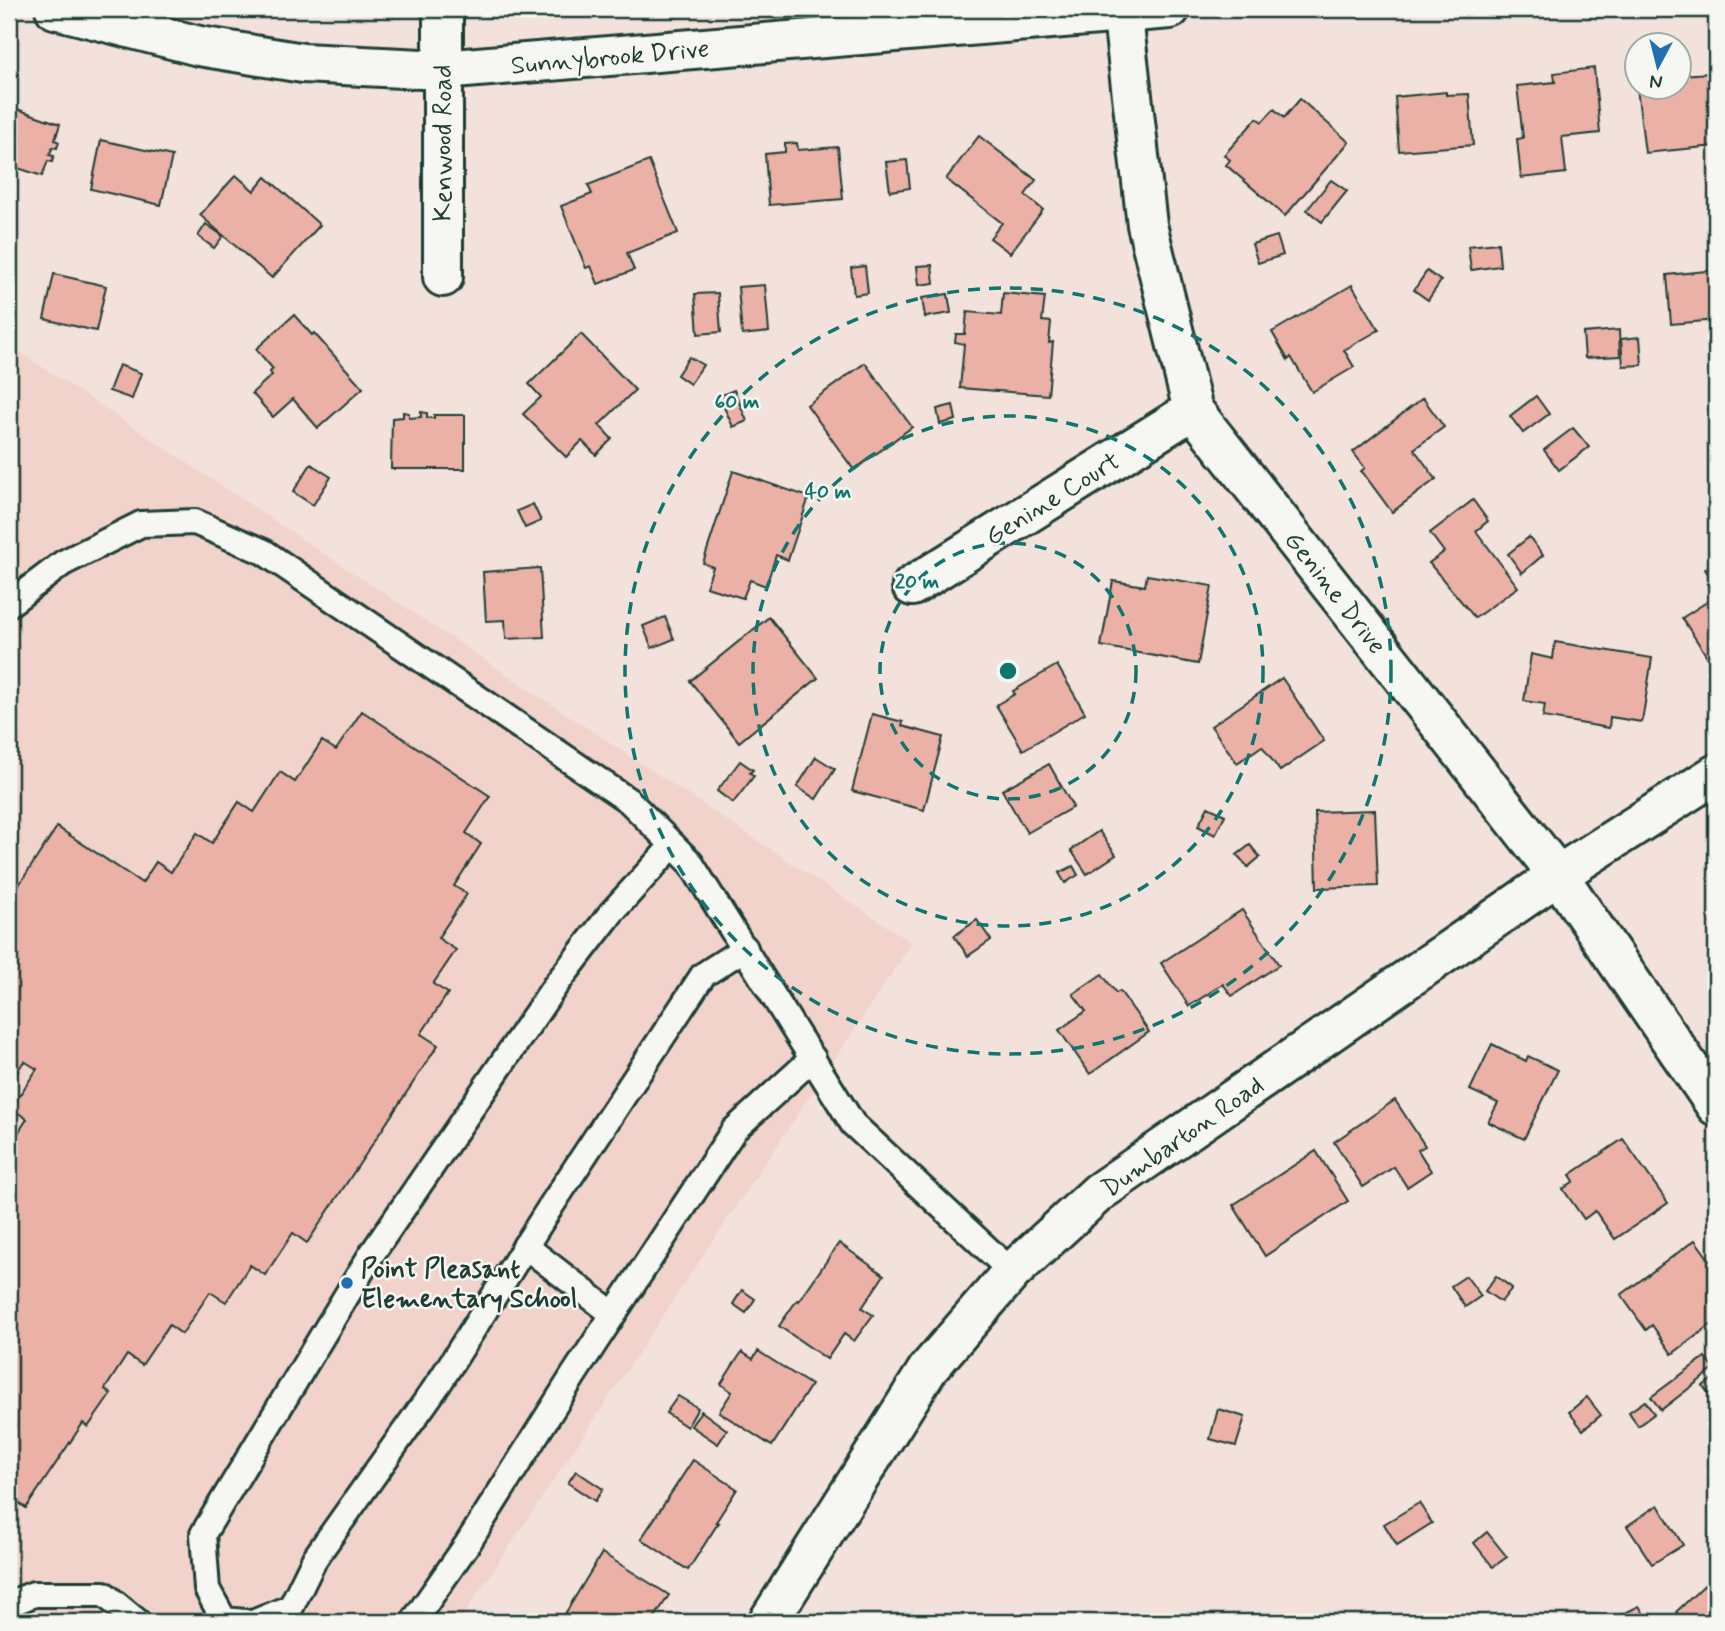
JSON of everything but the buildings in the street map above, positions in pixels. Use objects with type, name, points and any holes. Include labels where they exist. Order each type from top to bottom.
[{"type":"street","name":"Sunnybrook Drive","points":[[55,9],[200,46],[303,63],[442,70],[1170,9]]},
{"type":"street","name":"Kenwood Road","points":[[443,9],[443,277]]},
{"type":"street","name":"Genine Drive","points":[[1122,11],[1147,225],[1193,410],[1558,876],[1716,1106]]},
{"type":"street","name":"Genine Court","points":[[912,586],[1193,410]]},
{"type":"street","name":"Dumbarton Road","points":[[768,1622],[928,1369],[1012,1272],[1099,1192],[1558,876],[1716,774]]},
{"type":"lane","points":[[9,604],[63,564],[141,524],[195,522],[264,552],[629,801],[690,862],[853,1124],[1012,1272]]},
{"type":"lane","points":[[245,1622],[224,1620],[207,1589],[203,1534],[370,1255],[555,986],[611,912],[673,845]]},
{"type":"lane","points":[[255,1622],[291,1607],[315,1558],[439,1383],[703,975],[745,948]]},
{"type":"lane","points":[[413,1622],[468,1543],[734,1130],[813,1058]]},
{"type":"lane","points":[[526,1246],[613,1314]]},
{"type":"lane","points":[[9,1605],[34,1594],[104,1594],[138,1622]]},
{"type":"shaded area","name":"Point Pleasant Elementary School","points":[[9,345],[912,943],[459,1622],[9,1622]]},
{"type":"place","name":"Point Pleasant Elementary School","points":[[347,1283]]}]
